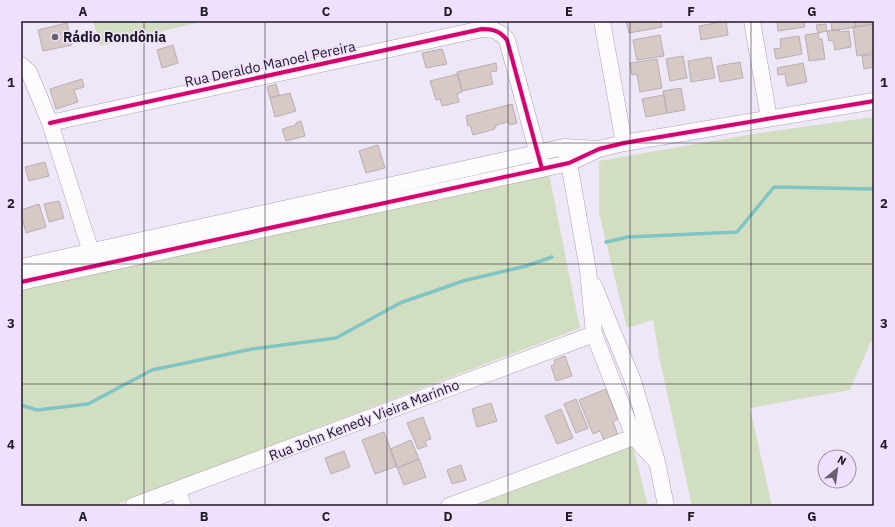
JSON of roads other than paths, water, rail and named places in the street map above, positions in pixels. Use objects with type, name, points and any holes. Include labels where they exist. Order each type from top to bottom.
[{"type":"street","points":[[602,21],[624,143]]},
{"type":"street","points":[[752,21],[769,118]]},
{"type":"street","name":"Rua Deraldo Manoel Pereira","points":[[50,123],[482,29],[496,30],[502,34],[509,46],[538,152]]},
{"type":"street","points":[[22,65],[29,72],[50,123],[91,252]]},
{"type":"street","points":[[21,282],[569,163],[599,149],[624,143],[874,101]]},
{"type":"street","points":[[21,267],[538,152],[564,147],[599,149]]},
{"type":"street","points":[[564,147],[569,163],[588,270],[594,334],[634,437],[657,462]]},
{"type":"street","points":[[538,152],[542,169]]},
{"type":"street","points":[[588,270],[633,381],[657,462],[666,506]]},
{"type":"street","name":"Rua John Kenedy Vieira Marinho","points":[[133,506],[594,334]]},
{"type":"street","points":[[449,506],[634,437]]},
{"type":"street","points":[[178,490],[183,506]]},
{"type":"waterway","points":[[606,242],[628,237],[737,232],[774,187],[874,189]]},
{"type":"waterway","points":[[21,405],[37,410],[88,404],[152,370],[252,349],[336,338],[400,303],[463,281],[526,266],[552,257]]},
{"type":"place","name":"Rádio Rondônia","points":[[55,37]]}]
